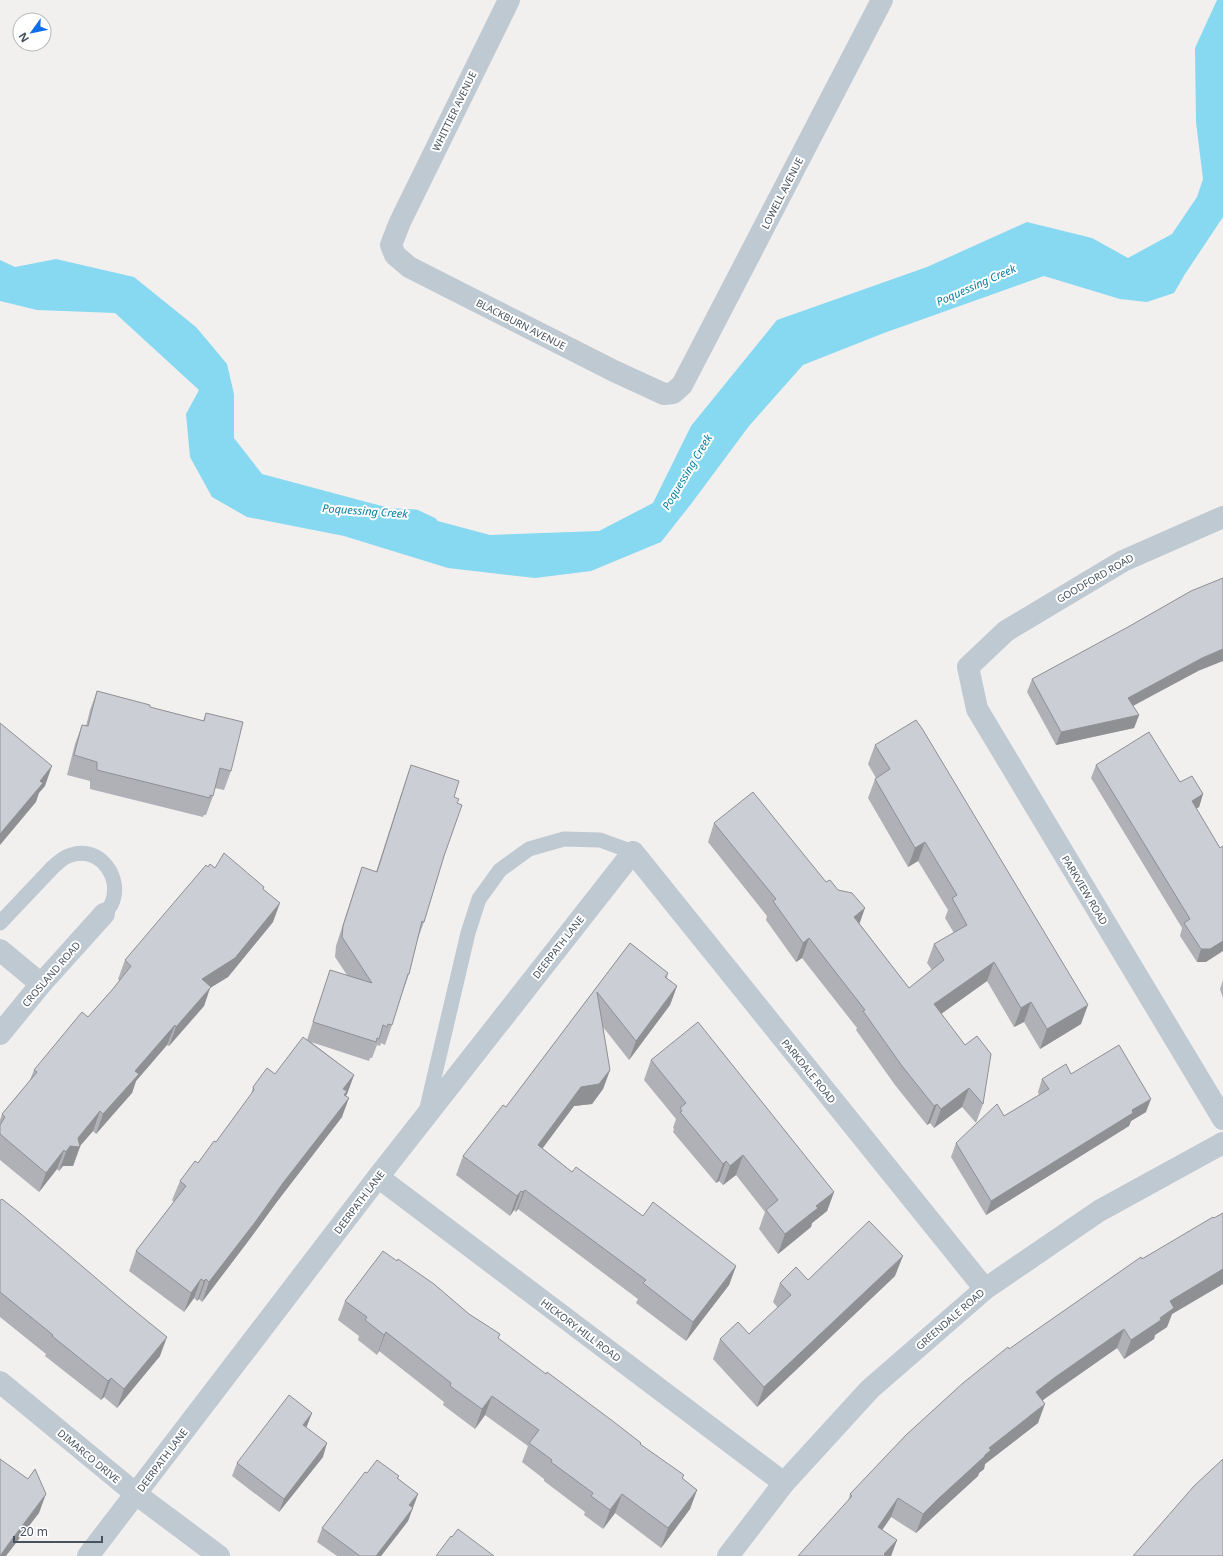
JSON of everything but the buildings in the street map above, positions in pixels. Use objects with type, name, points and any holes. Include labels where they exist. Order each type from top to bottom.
[{"type":"street","name":"WHITTIER AVENUE","points":[[400,222],[509,0]]},
{"type":"street","name":"LOWELL AVENUE","points":[[682,385],[882,0]]},
{"type":"street","name":"BLACKBURN AVENUE","points":[[400,222],[391,245],[395,255],[409,267],[614,371],[664,394],[673,393],[682,385]]},
{"type":"street","name":"GOODFORD ROAD","points":[[978,658],[1006,631],[1123,561],[1223,516]]},
{"type":"street","name":"PARKVIEW ROAD","points":[[978,658],[968,667],[977,709],[1223,1119]]},
{"type":"street","name":"DEERPATH LANE","points":[[88,1556],[378,1177],[633,852]]},
{"type":"street","name":"PARKDALE ROAD","points":[[633,852],[984,1289]]},
{"type":"street","name":"CROSLAND ROAD","points":[[0,1034],[41,984],[104,914]]},
{"type":"street","points":[[0,950],[41,984]]},
{"type":"street","name":"GREENDALE ROAD","points":[[728,1556],[784,1483],[870,1389],[984,1289],[1099,1211],[1223,1143]]},
{"type":"street","name":"HICKORY HILL ROAD","points":[[378,1177],[784,1483]]},
{"type":"street","name":"DIMARCO DRIVE","points":[[0,1382],[136,1494],[219,1556]]},
{"type":"lane","points":[[425,1118],[468,933],[479,899],[500,870],[529,849],[564,839],[600,840],[633,852]]},
{"type":"lane","points":[[0,923],[61,859],[72,854],[94,856],[104,863],[111,872],[115,883],[114,894],[111,905],[104,914]]},
{"type":"water","points":[[1217,0],[1223,0],[1223,217],[1174,293],[1147,302],[1120,299],[1044,276],[884,333],[803,365],[749,426],[661,542],[591,571],[535,578],[448,568],[344,536],[247,517],[212,497],[190,457],[186,414],[199,390],[115,313],[37,310],[0,301],[0,260],[15,267],[56,259],[134,277],[196,327],[227,364],[234,394],[234,438],[262,474],[490,535],[599,531],[653,503],[691,426],[777,320],[927,267],[1027,222],[1092,238],[1128,258],[1172,234],[1197,197],[1203,179],[1196,122],[1195,48]]},
{"type":"waterway","name":"Poquessing Creek","points":[[396,513],[416,514],[433,522]]}]
